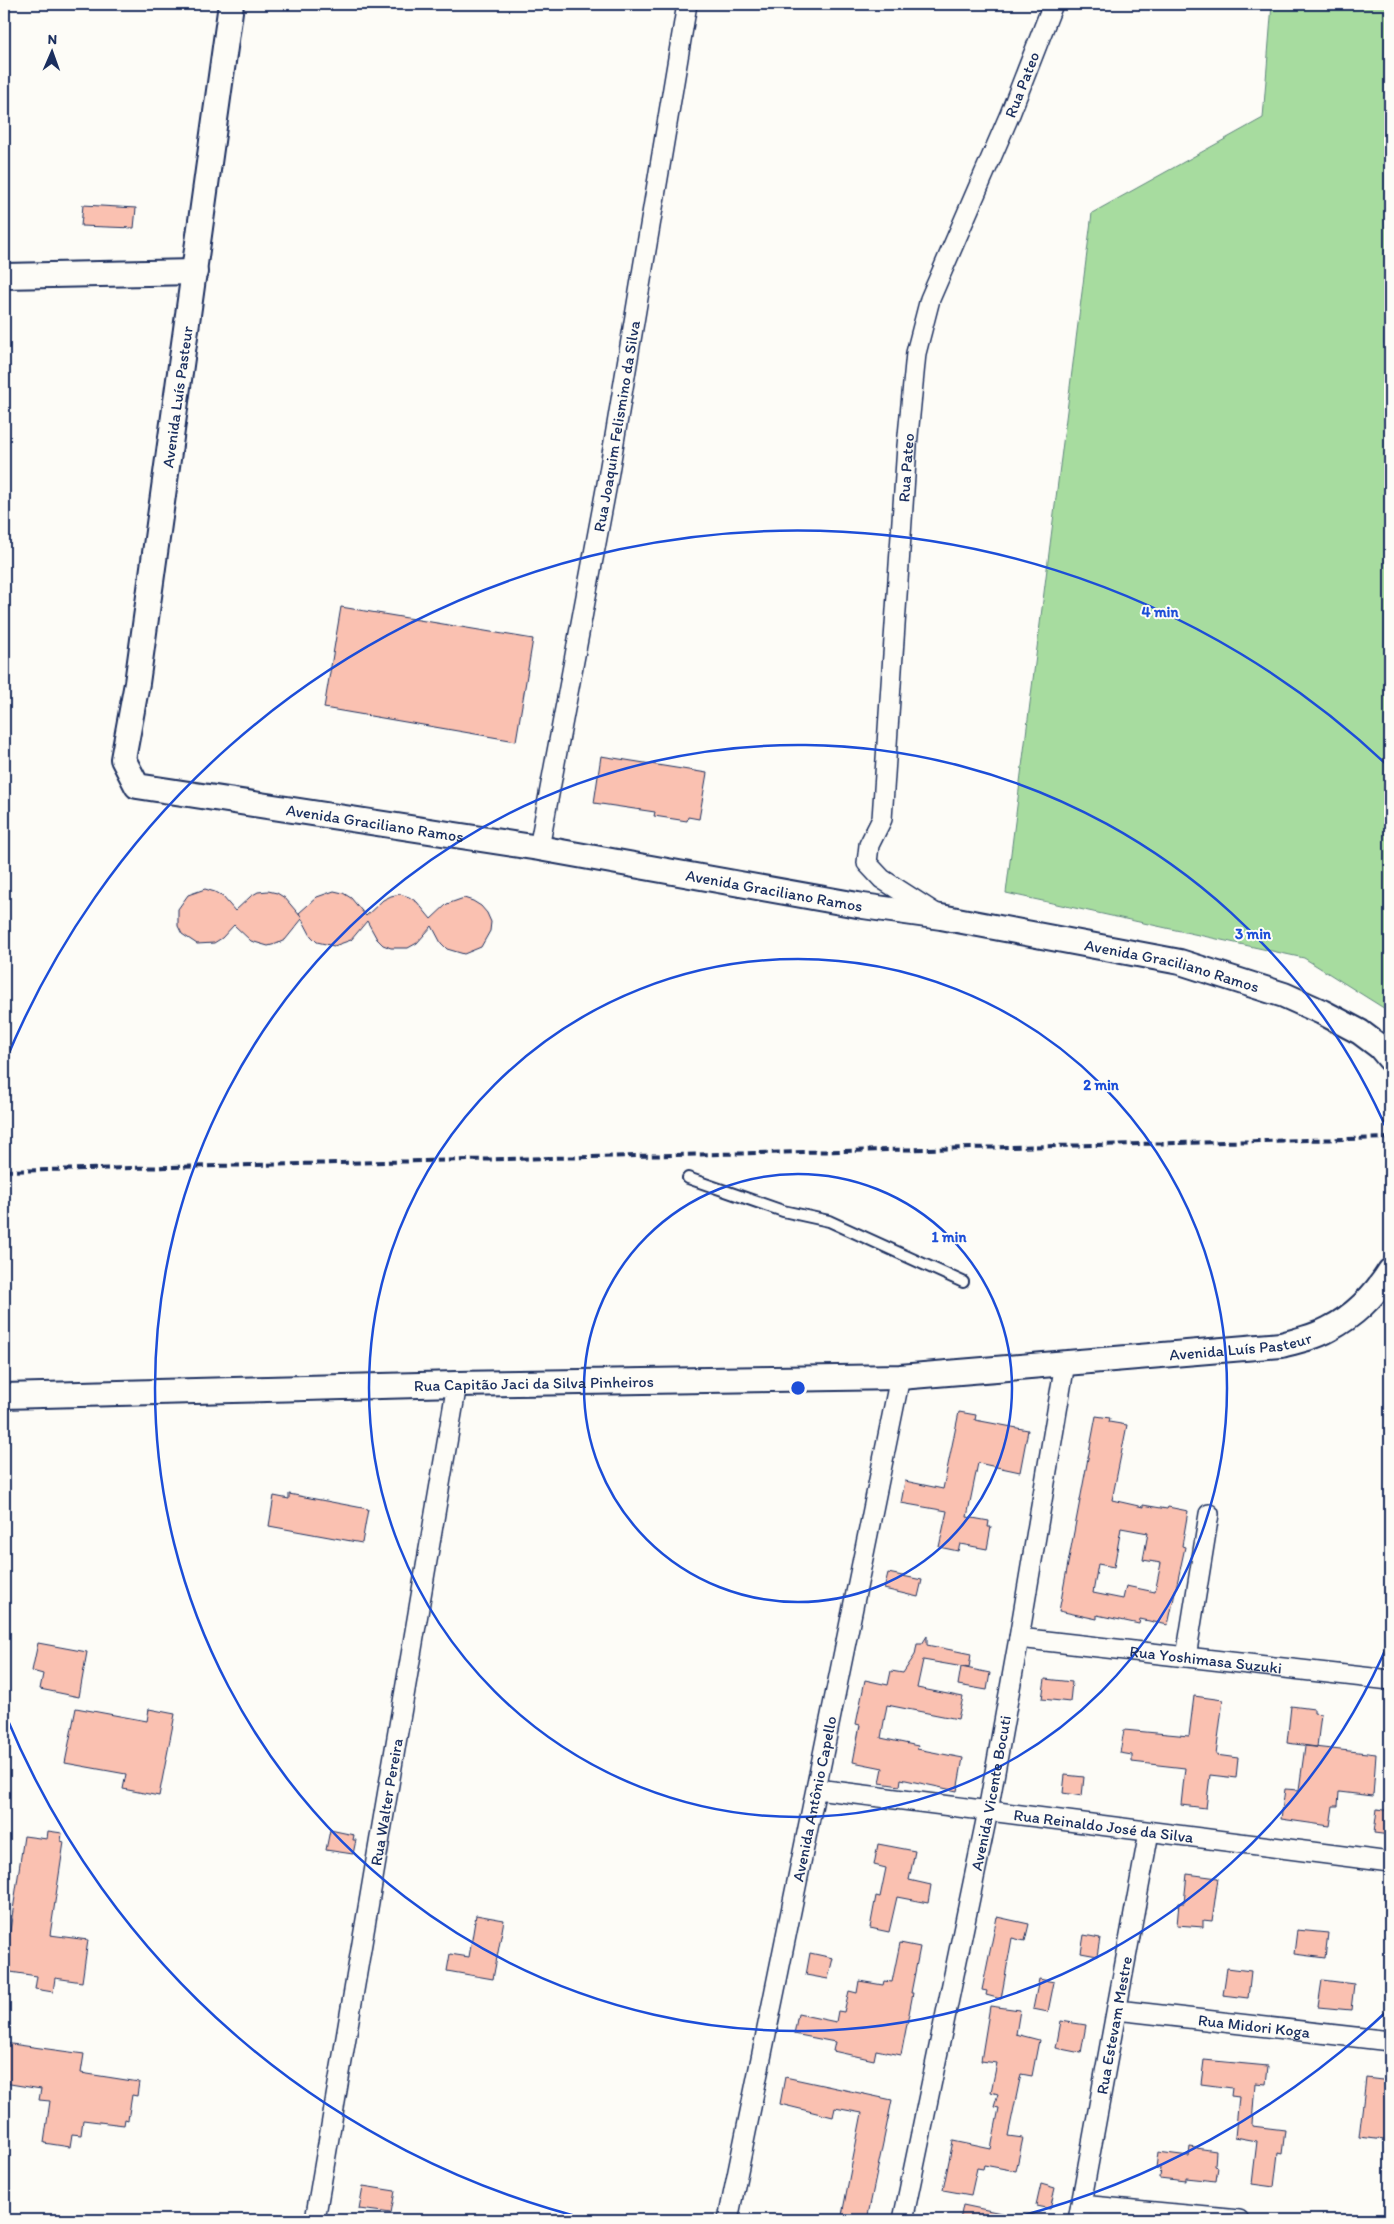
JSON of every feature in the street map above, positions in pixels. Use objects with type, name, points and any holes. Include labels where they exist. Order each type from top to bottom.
[{"type":"street","name":"Avenida Luís Pasteur","points":[[137,786],[123,759],[137,683],[231,4]]},
{"type":"street","name":"Rua Joaquim Felismino da Silva","points":[[539,848],[607,484],[687,4]]},
{"type":"street","name":"Rua Pateo","points":[[942,917],[882,879],[866,863],[869,845],[882,819],[907,446],[916,353],[930,299],[1010,114],[1053,4]]},
{"type":"street","points":[[4,276],[195,272]]},
{"type":"street","name":"Avenida Graciliano Ramos","points":[[137,786],[539,848],[863,906],[942,917],[1180,962],[1284,995],[1360,1032],[1380,1047],[1390,1059]]},
{"type":"street","name":"Avenida Luís Pasteur","points":[[1065,1363],[1281,1346],[1328,1330],[1347,1317],[1379,1288],[1390,1271]]},
{"type":"street","name":"Rua Capitão Jaci da Silva Pinheiros","points":[[4,1396],[457,1384],[900,1377],[1065,1363]]},
{"type":"street","name":"Avenida Vicente Bocuti","points":[[903,2220],[988,1811],[1065,1363]]},
{"type":"street","name":"Avenida Antônio Capello","points":[[728,2220],[900,1377]]},
{"type":"street","name":"Rua Walter Pereira","points":[[315,2220],[457,1384]]},
{"type":"street","points":[[1186,1657],[1209,1514]]},
{"type":"street","name":"Rua Yoshimasa Suzuki","points":[[1019,1638],[1390,1680]]},
{"type":"street","name":"Rua Reinaldo José da Silva","points":[[817,1789],[1390,1862]]},
{"type":"street","name":"Rua Estevam Mestre","points":[[1080,2213],[1149,1832]]},
{"type":"street","name":"Rua Midori Koga","points":[[1117,2010],[1390,2041]]},
{"type":"street","points":[[1080,2213],[1239,2220]]},
{"type":"lane","points":[[688,1178],[783,1210],[828,1221],[963,1282]]},
{"type":"green space","points":[[1272,4],[1390,4],[1390,1012],[1304,958],[1006,893],[1092,213],[1263,118]]},
{"type":"building","points":[[83,205],[136,208],[134,228],[81,226]]},
{"type":"building","points":[[341,607],[533,639],[516,741],[324,708]]},
{"type":"building","points":[[601,756],[707,773],[699,819],[688,817],[687,821],[654,816],[655,812],[594,803]]},
{"type":"building","points":[[205,889],[223,897],[235,911],[258,892],[268,891],[277,893],[285,898],[301,917],[299,913],[317,897],[334,891],[343,893],[351,898],[366,916],[383,900],[400,894],[417,902],[431,919],[447,904],[464,898],[481,906],[487,913],[491,922],[490,931],[481,947],[464,954],[447,949],[441,943],[432,926],[417,943],[408,948],[391,948],[383,945],[377,939],[367,921],[351,940],[334,946],[317,942],[311,936],[302,919],[285,940],[268,946],[251,941],[234,925],[222,938],[214,943],[197,944],[182,934],[178,926],[178,909],[188,895]]},
{"type":"building","points":[[959,1412],[976,1415],[975,1420],[1028,1430],[1020,1472],[978,1463],[967,1517],[989,1521],[988,1527],[991,1527],[987,1549],[960,1544],[958,1551],[939,1547],[947,1511],[901,1503],[905,1481],[943,1489]]},
{"type":"building","points":[[1096,1416],[1110,1418],[1109,1422],[1127,1425],[1112,1500],[1143,1507],[1143,1505],[1167,1509],[1168,1507],[1188,1511],[1182,1546],[1185,1547],[1168,1625],[1140,1619],[1139,1624],[1097,1615],[1097,1619],[1059,1611]],"holes":[[[1121,1528],[1148,1533],[1143,1560],[1161,1563],[1155,1592],[1126,1586],[1123,1599],[1093,1593],[1098,1564],[1114,1567]]]},
{"type":"building","points":[[289,1494],[368,1509],[362,1543],[269,1526],[274,1496],[289,1499]]},
{"type":"building","points":[[888,1573],[922,1580],[918,1597],[884,1589]]},
{"type":"building","points":[[927,1636],[927,1645],[971,1654],[969,1668],[923,1660],[917,1688],[963,1697],[958,1719],[887,1705],[881,1738],[918,1746],[917,1749],[963,1758],[957,1791],[901,1779],[900,1786],[880,1783],[883,1768],[853,1762],[860,1725],[856,1724],[865,1680],[888,1685],[891,1671],[903,1673],[915,1655],[917,1644],[922,1644]]},
{"type":"building","points":[[38,1643],[87,1652],[79,1697],[40,1689],[43,1674],[32,1671]]},
{"type":"building","points":[[961,1667],[990,1673],[987,1690],[958,1685]]},
{"type":"building","points":[[1045,1679],[1072,1682],[1070,1702],[1042,1699]]},
{"type":"building","points":[[1194,1696],[1223,1700],[1216,1755],[1238,1758],[1236,1778],[1210,1775],[1206,1808],[1181,1805],[1185,1768],[1132,1762],[1132,1755],[1120,1753],[1124,1730],[1189,1736]]},
{"type":"building","points":[[1291,1706],[1314,1709],[1314,1713],[1321,1714],[1317,1747],[1287,1743]]},
{"type":"building","points":[[76,1708],[147,1721],[149,1709],[175,1714],[159,1796],[123,1789],[126,1774],[65,1763]]},
{"type":"building","points":[[1305,1746],[1376,1754],[1373,1796],[1339,1792],[1338,1806],[1333,1806],[1330,1826],[1281,1819],[1285,1789],[1299,1790]]},
{"type":"building","points":[[1065,1775],[1084,1777],[1082,1796],[1063,1793]]},
{"type":"building","points":[[1377,1809],[1390,1811],[1390,1835],[1374,1833]]},
{"type":"building","points":[[330,1830],[354,1835],[353,1840],[356,1840],[353,1854],[326,1850]]},
{"type":"building","points":[[48,1831],[62,1833],[61,1841],[64,1842],[50,1935],[88,1940],[82,1982],[55,1978],[53,1992],[35,1989],[37,1976],[4,1971],[24,1836],[47,1839]]},
{"type":"building","points":[[878,1844],[915,1851],[909,1880],[931,1885],[928,1903],[897,1897],[889,1932],[870,1928],[876,1896],[880,1897],[886,1868],[874,1865]]},
{"type":"building","points":[[1187,1874],[1218,1878],[1212,1921],[1203,1920],[1203,1927],[1177,1925],[1179,1903],[1184,1903]]},
{"type":"building","points":[[476,1915],[504,1920],[493,1979],[447,1971],[450,1954],[469,1957]]},
{"type":"building","points":[[997,1917],[1029,1924],[1025,1941],[1012,1938],[1001,1999],[986,1995],[987,1991],[982,1990]]},
{"type":"building","points":[[1297,1930],[1328,1933],[1325,1958],[1294,1954]]},
{"type":"building","points":[[1084,1935],[1100,1938],[1097,1956],[1081,1953]]},
{"type":"building","points":[[900,1943],[920,1947],[901,2055],[876,2050],[874,2060],[833,2051],[835,2042],[794,2034],[798,2014],[836,2022],[838,2011],[844,2012],[849,1991],[857,1993],[859,1981],[883,1985],[884,1981],[892,1982]]},
{"type":"building","points":[[810,1953],[833,1958],[828,1979],[806,1975]]},
{"type":"building","points":[[1227,1968],[1251,1971],[1248,1998],[1223,1995]]},
{"type":"building","points":[[1039,1979],[1054,1982],[1048,2012],[1033,2009]]},
{"type":"building","points":[[1322,1980],[1354,1984],[1351,2010],[1318,2007]]},
{"type":"building","points":[[990,2006],[1020,2010],[1016,2034],[1039,2040],[1032,2076],[1021,2074],[1008,2136],[1023,2138],[1016,2171],[984,2165],[983,2169],[977,2168],[971,2195],[943,2190],[953,2141],[991,2149],[999,2108],[994,2107],[998,2094],[991,2092],[997,2063],[981,2061]]},
{"type":"building","points":[[1061,2021],[1086,2025],[1081,2053],[1056,2048]]},
{"type":"building","points":[[4,2043],[84,2054],[81,2073],[139,2082],[137,2096],[132,2095],[128,2120],[125,2119],[124,2125],[83,2120],[81,2135],[72,2134],[70,2147],[44,2143],[50,2101],[39,2100],[41,2089],[4,2083]]},
{"type":"building","points":[[1204,2060],[1268,2066],[1266,2084],[1255,2083],[1252,2126],[1285,2130],[1282,2154],[1278,2153],[1274,2187],[1252,2184],[1257,2141],[1235,2137],[1239,2097],[1231,2096],[1232,2088],[1201,2084]]},
{"type":"building","points":[[785,2077],[892,2100],[867,2220],[841,2220],[862,2113],[835,2108],[833,2117],[780,2104]]},
{"type":"building","points":[[1366,2078],[1390,2081],[1385,2140],[1359,2137]]},
{"type":"building","points":[[1190,2147],[1216,2151],[1215,2166],[1218,2167],[1216,2181],[1186,2178],[1186,2181],[1159,2178],[1160,2168],[1156,2168],[1158,2152],[1189,2156]]},
{"type":"building","points":[[1041,2184],[1055,2188],[1050,2209],[1036,2206]]},
{"type":"building","points":[[363,2186],[395,2191],[391,2213],[359,2209]]},
{"type":"building","points":[[963,2205],[1006,2214],[1005,2220],[960,2220]]},
{"type":"waterway","points":[[1390,235],[1386,342],[1390,371]]},
{"type":"railway","points":[[4,1171],[1390,1138]]}]
